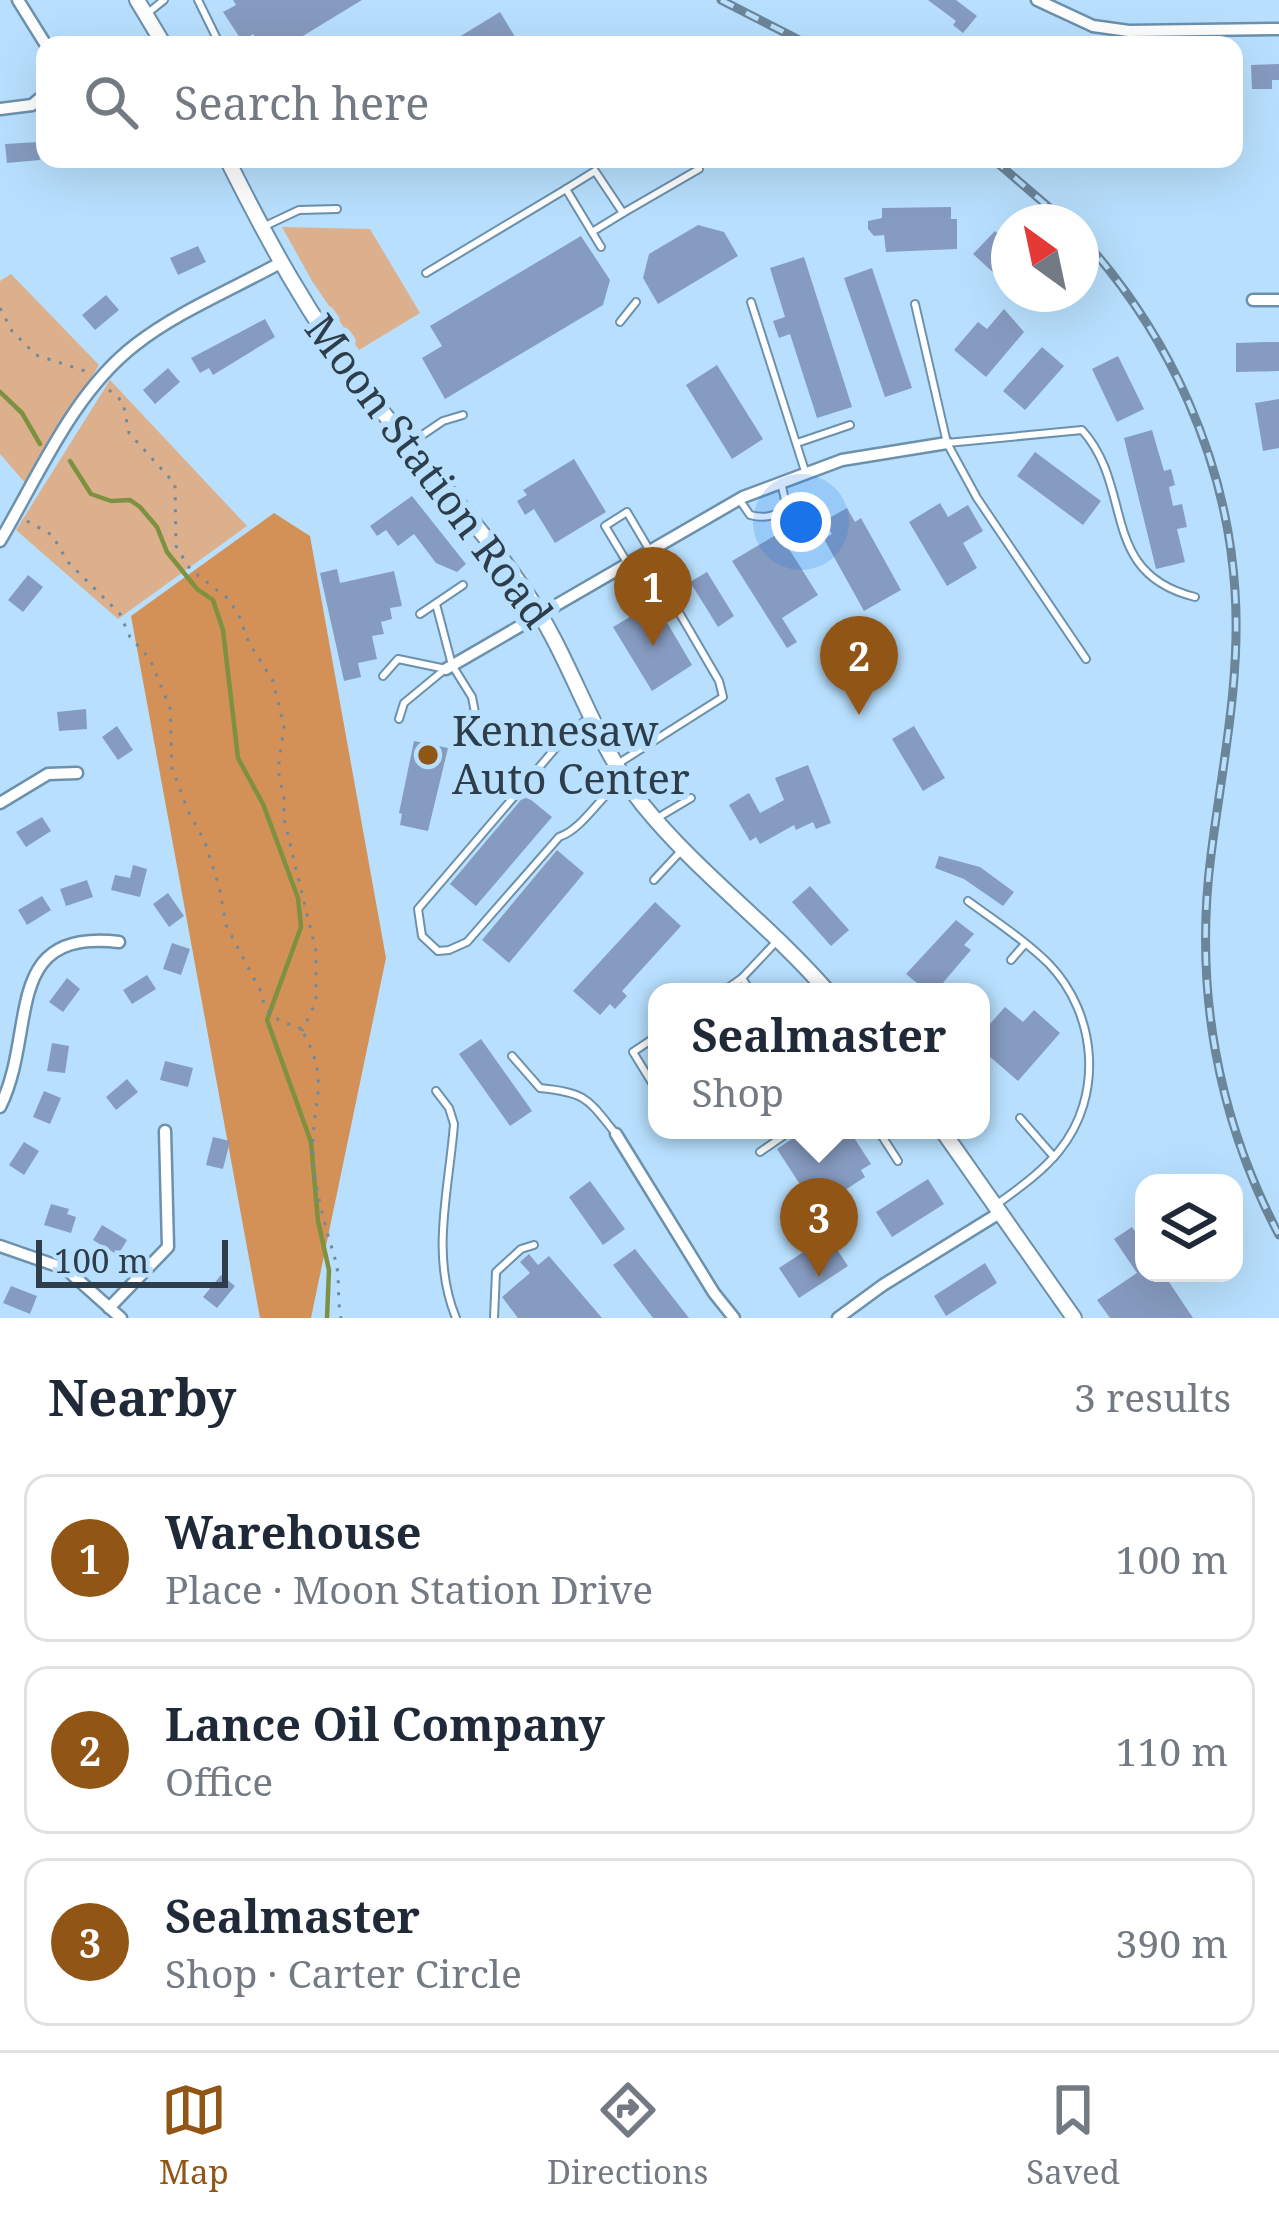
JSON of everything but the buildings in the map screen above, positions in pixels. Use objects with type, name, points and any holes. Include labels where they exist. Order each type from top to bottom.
[{"type":"street","points":[[18,0],[40,36]]},
{"type":"street","points":[[1037,0],[1093,26],[1129,31],[1279,28]]},
{"type":"street","points":[[141,7],[159,36]]},
{"type":"street","points":[[0,109],[36,102]]},
{"type":"street","name":"Moon Station Road","points":[[231,168],[280,263],[347,366],[474,522],[541,615],[620,772],[656,819],[820,983]]},
{"type":"street","points":[[0,541],[88,392],[110,368],[144,338],[280,263]]},
{"type":"street","points":[[1253,300],[1279,300]]},
{"type":"street","points":[[449,667],[739,499],[781,480],[842,460],[947,443]]},
{"type":"street","points":[[0,803],[48,774],[77,773]]},
{"type":"street","points":[[0,1107],[20,1044],[22,990],[40,961],[56,947],[87,938],[118,942]]},
{"type":"street","points":[[109,1308],[168,1247],[165,1131]]},
{"type":"street","points":[[616,1135],[734,1318]]},
{"type":"street","points":[[948,1139],[1067,1315]]},
{"type":"street","points":[[838,1318],[998,1208]]},
{"type":"street","points":[[0,1246],[65,1269],[121,1318]]},
{"type":"lane","points":[[141,7],[164,0]]},
{"type":"lane","points":[[198,0],[216,36]]},
{"type":"lane","points":[[592,232],[699,169]]},
{"type":"lane","points":[[426,273],[595,171],[623,214]]},
{"type":"lane","points":[[566,189],[602,247]]},
{"type":"lane","points":[[261,227],[299,210],[337,209]]},
{"type":"lane","points":[[620,322],[635,302]]},
{"type":"lane","points":[[752,302],[805,471]]},
{"type":"lane","points":[[915,304],[947,443],[976,498],[1086,658]]},
{"type":"lane","points":[[409,444],[443,421],[463,415]]},
{"type":"lane","points":[[797,443],[850,425]]},
{"type":"lane","points":[[947,443],[1082,430],[1099,448],[1133,557],[1148,578],[1195,597]]},
{"type":"lane","points":[[739,499],[750,515],[764,519],[777,514],[787,508],[788,501],[781,480]]},
{"type":"lane","points":[[590,717],[565,737],[418,909],[422,936],[438,950],[467,941],[620,772],[723,697],[719,681],[627,512],[605,526],[628,564]]},
{"type":"lane","points":[[420,614],[463,585]]},
{"type":"lane","points":[[436,604],[449,667],[472,697],[476,718]]},
{"type":"lane","points":[[383,676],[398,659],[449,667]]},
{"type":"lane","points":[[399,719],[404,703],[449,667]]},
{"type":"lane","points":[[656,819],[692,798]]},
{"type":"lane","points":[[654,880],[684,848]]},
{"type":"lane","points":[[968,901],[1050,965],[1081,1012],[1088,1043],[1090,1075],[1082,1110],[1054,1157],[998,1208]]},
{"type":"lane","points":[[735,983],[778,939]]},
{"type":"lane","points":[[1011,961],[1024,944]]},
{"type":"lane","points":[[742,978],[746,983]]},
{"type":"lane","points":[[648,1042],[633,1052],[648,1076]]},
{"type":"lane","points":[[512,1056],[540,1088],[573,1091],[587,1101],[616,1135]]},
{"type":"lane","points":[[436,1090],[454,1124],[441,1225],[443,1289],[456,1318]]},
{"type":"lane","points":[[1020,1118],[1054,1157]]},
{"type":"lane","points":[[760,1152],[779,1139]]},
{"type":"lane","points":[[884,1139],[898,1161]]},
{"type":"lane","points":[[494,1318],[496,1272],[506,1260],[534,1245]]},
{"type":"path","points":[[0,308],[12,331],[36,356],[92,374]]},
{"type":"path","points":[[105,386],[123,402],[129,433],[175,484],[176,546],[238,614],[278,698],[284,727],[278,770],[283,815],[316,951],[316,1002],[302,1031]]},
{"type":"path","points":[[22,519],[52,535],[68,562],[120,614],[130,637],[150,658],[170,708],[172,768],[205,842],[220,886],[226,925],[265,1008],[302,1031],[319,1067],[313,1143],[326,1238],[337,1267],[341,1318]]},
{"type":"shaded area","points":[[282,227],[370,229],[420,313],[359,350]]},
{"type":"shaded area","points":[[11,274],[99,365],[27,485],[0,454],[0,281]]},
{"type":"shaded area","points":[[110,380],[247,526],[118,619],[16,530]]},
{"type":"shaded area","points":[[274,513],[310,536],[386,958],[311,1318],[260,1318],[131,616]]},
{"type":"waterway","points":[[0,392],[22,413],[40,444]]},
{"type":"waterway","points":[[70,461],[91,494],[111,501],[130,500],[140,507],[157,527],[167,552],[197,589],[213,600],[223,630],[238,758],[263,804],[298,898],[301,927],[267,1020],[311,1142],[318,1221],[329,1270],[327,1318]]},
{"type":"railway","points":[[721,0],[791,36]]},
{"type":"railway","points":[[1003,168],[1045,204]]},
{"type":"railway","points":[[1099,258],[1141,314],[1188,401],[1206,447],[1230,542],[1235,657],[1206,905],[1209,1003],[1215,1051],[1240,1145],[1279,1235]]},
{"type":"place","name":"Warehouse","points":[[653,646]]},
{"type":"place","name":"Lance Oil Company","points":[[859,715]]},
{"type":"place","name":"Kennesaw Auto Center","points":[[428,755]]},
{"type":"place","name":"Sealmaster","points":[[819,1277]]}]
